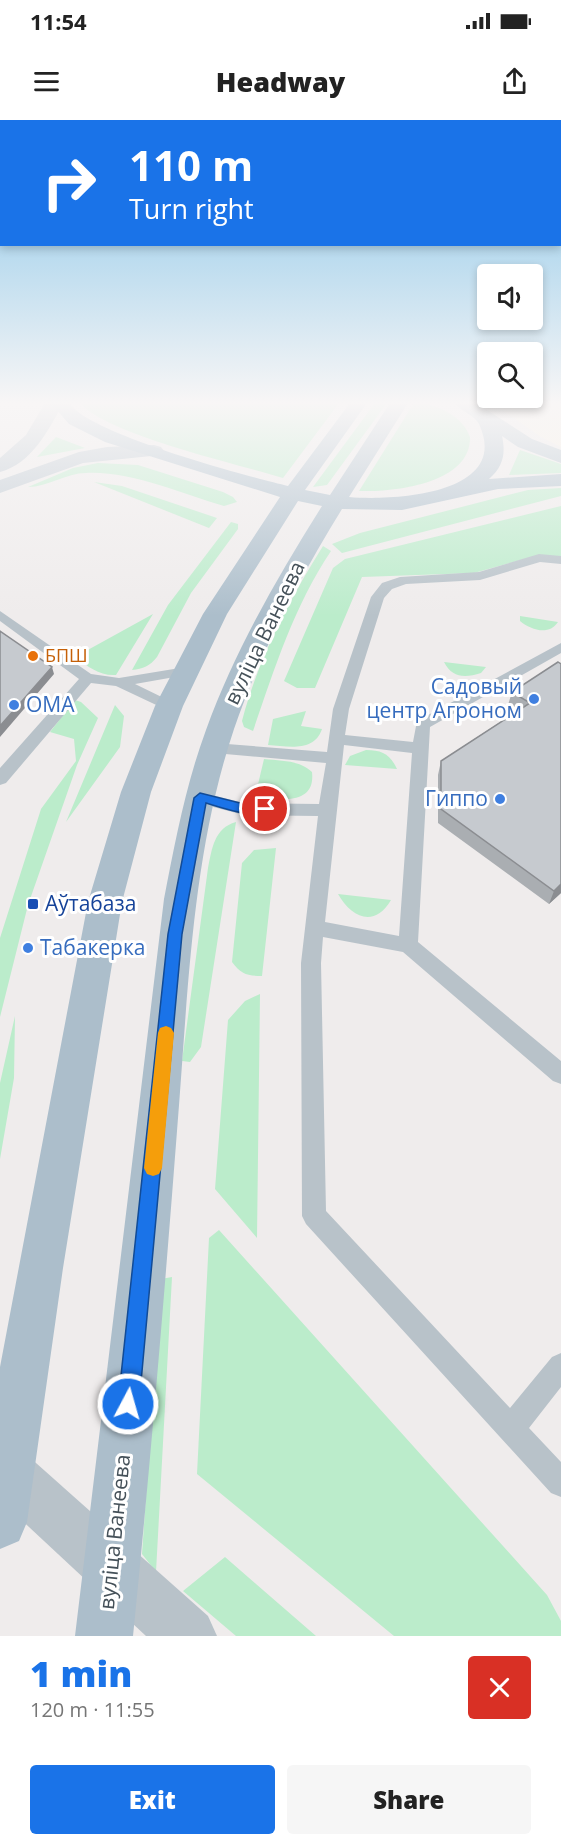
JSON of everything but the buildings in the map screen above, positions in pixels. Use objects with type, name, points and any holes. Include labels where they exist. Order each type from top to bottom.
[{"type":"main road","points":[[0,487],[34,474]]},
{"type":"main road","points":[[229,474],[293,493],[336,502],[394,505],[498,483],[561,480]]},
{"type":"main road","name":"вуліца Ванеева","points":[[3,1487],[105,902],[136,792],[169,706],[215,614],[307,474]]},
{"type":"main road","name":"вуліца Ванеева","points":[[104,1636],[175,934],[200,798],[214,748],[239,678],[265,624],[307,548],[354,474]]},
{"type":"main road","points":[[450,494],[473,482],[483,474]]},
{"type":"street","points":[[3,1487],[112,1566],[188,1636]]},
{"type":"lane","points":[[561,560],[539,558],[480,576],[405,580],[387,586],[378,597],[341,709],[327,810],[315,928],[311,999],[314,1216],[561,1483]]},
{"type":"lane","points":[[0,615],[87,678],[119,682],[186,671]]},
{"type":"lane","points":[[408,945],[422,725],[561,646]]},
{"type":"lane","points":[[0,779],[87,678]]},
{"type":"lane","points":[[119,682],[169,706]]},
{"type":"lane","points":[[336,739],[419,748]]},
{"type":"lane","points":[[214,748],[333,758]]},
{"type":"lane","points":[[200,798],[244,809],[327,810]]},
{"type":"lane","points":[[315,928],[408,945],[561,1074]]},
{"type":"lane","points":[[511,1429],[561,1366]]},
{"type":"green space","points":[[59,474],[81,474],[43,485],[28,487]]},
{"type":"green space","points":[[110,474],[166,474],[223,492],[237,502],[224,506],[121,475]]},
{"type":"green space","points":[[267,474],[286,474],[283,478]]},
{"type":"green space","points":[[323,474],[335,474],[327,485],[313,487]]},
{"type":"green space","points":[[370,474],[446,474],[409,487],[359,491]]},
{"type":"green space","points":[[94,482],[122,486],[217,518],[209,528]]},
{"type":"green space","points":[[561,488],[561,496],[342,553],[332,544],[360,533],[528,490]]},
{"type":"green space","points":[[561,506],[561,557],[535,556],[474,573],[362,577],[315,688],[297,688],[284,681],[333,568],[345,559]]},
{"type":"green space","points":[[231,522],[238,524],[238,529],[191,593],[157,657],[152,663],[132,670],[168,605]]},
{"type":"green space","points":[[323,546],[331,551],[296,616],[253,731],[244,727],[242,721],[257,675],[298,587]]},
{"type":"green space","points":[[153,614],[116,675],[99,672],[75,657]]},
{"type":"green space","points":[[520,616],[558,622],[550,629],[540,630],[524,624],[520,621]]},
{"type":"green space","points":[[444,662],[486,667],[481,673],[470,676],[460,675],[451,671]]},
{"type":"green space","points":[[75,700],[81,702],[98,718],[77,765],[28,905],[0,1017],[0,938],[41,809],[76,761],[74,739],[50,732]]},
{"type":"green space","points":[[115,705],[124,716],[120,747],[66,822]]},
{"type":"green space","points":[[306,711],[301,726],[322,729],[313,742],[291,747],[268,745],[273,719]]},
{"type":"green space","points":[[366,750],[385,754],[397,769],[345,765],[350,756]]},
{"type":"green space","points":[[264,759],[290,762],[307,768],[312,772],[312,783],[308,791],[302,796],[293,798],[255,797]]},
{"type":"green space","points":[[236,822],[201,1047],[190,1062],[182,1061],[211,854],[219,834]]},
{"type":"green space","points":[[276,848],[262,976],[248,975],[241,972],[232,962],[242,863],[254,850]]},
{"type":"green space","points":[[338,894],[391,900],[377,915],[370,917],[356,914],[349,909]]},
{"type":"green space","points":[[260,994],[257,1238],[215,1189],[228,1020],[245,1001]]},
{"type":"green space","points":[[15,1016],[14,1078],[0,1159],[0,1083]]},
{"type":"green space","points":[[219,1230],[547,1595],[561,1621],[561,1636],[394,1636],[197,1474],[209,1238]]},
{"type":"green space","points":[[172,1277],[156,1572],[142,1554],[161,1279]]},
{"type":"green space","points":[[225,1557],[316,1636],[236,1636],[183,1591]]},
{"type":"slow traffic","points":[[153,1168],[166,1033]]},
{"type":"place","name":"БПШ","points":[[33,656]]},
{"type":"place","name":"Садовый центр Агроном","points":[[534,699]]},
{"type":"place","name":"ОМА","points":[[14,705]]},
{"type":"place","name":"Гиппо","points":[[500,799]]},
{"type":"place","name":"Аўтабаза","points":[[33,904]]},
{"type":"place","name":"Табакерка","points":[[28,948]]},
{"type":"route","points":[[128,1404],[175,934],[200,798],[244,809],[265,809]]}]
